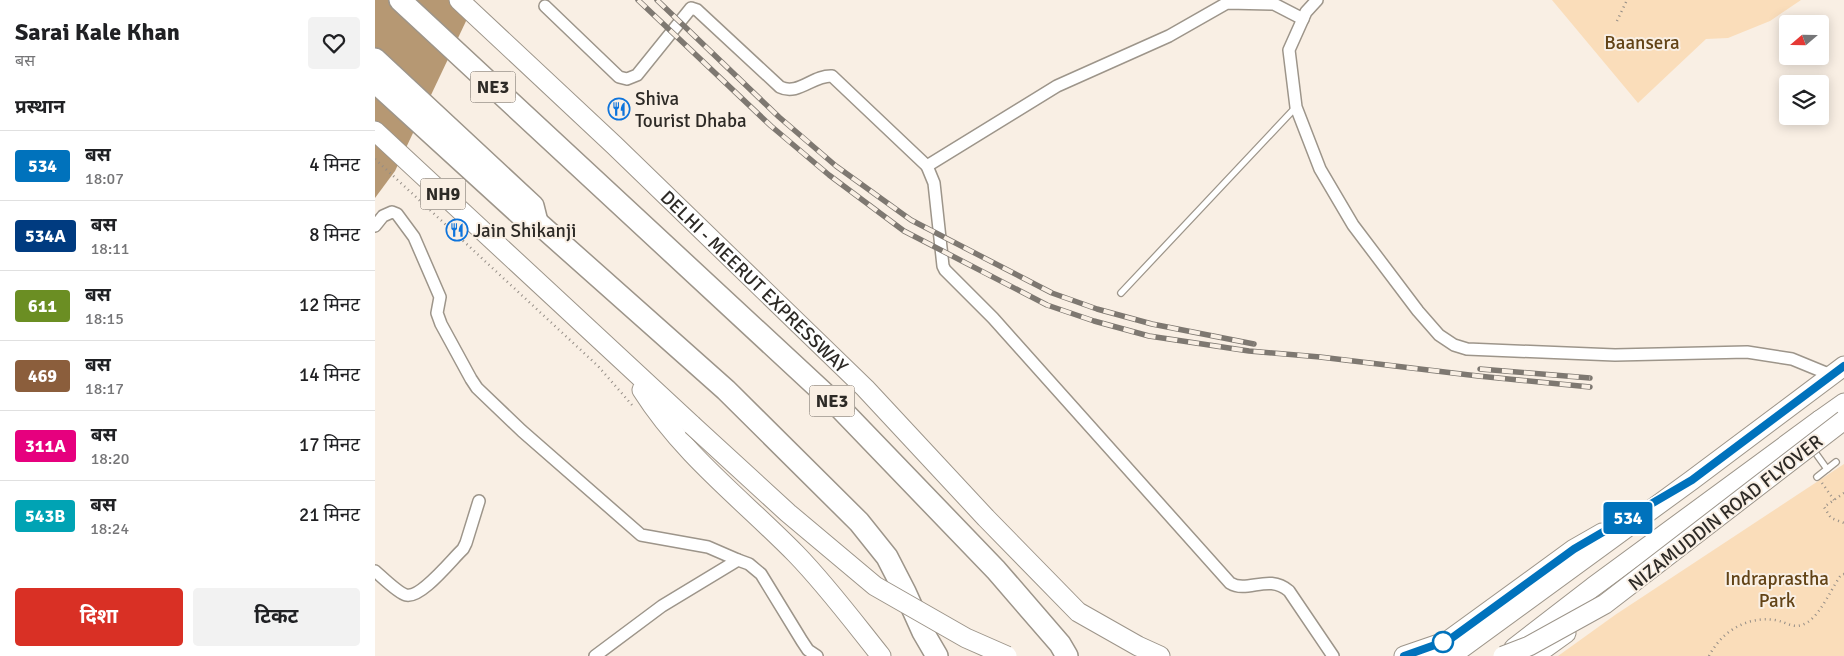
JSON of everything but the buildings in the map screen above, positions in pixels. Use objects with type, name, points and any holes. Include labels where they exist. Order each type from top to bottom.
[{"type":"highway","name":"DELHI - MEERUT EXPRESSWAY","points":[[400,0],[847,415],[996,570],[1060,644],[1067,656]]},
{"type":"highway","points":[[375,59],[531,215]]},
{"type":"highway","points":[[375,82],[531,215],[726,390],[859,522],[887,557],[923,632],[937,656]]},
{"type":"main road","name":"DELHI - MEERUT EXPRESSWAY","points":[[459,0],[614,145],[865,388],[986,518],[1078,612],[1138,646],[1160,656]]},
{"type":"main road","name":"NH9","points":[[375,131],[625,363]]},
{"type":"main road","points":[[625,363],[789,513],[875,586],[966,638],[1007,656]]},
{"type":"main road","points":[[625,363],[645,395],[675,436],[825,586],[881,656]]},
{"type":"main road","points":[[1427,656],[1450,648],[1576,565],[1838,371]]},
{"type":"main road","points":[[1504,656],[1593,587],[1844,403]]},
{"type":"main road","name":"NIZAMUDDIN ROAD FLYOVER","points":[[1605,604],[1844,420]]},
{"type":"main road","points":[[1404,656],[1450,648],[1574,549],[1692,480]]},
{"type":"main road","points":[[1504,656],[1529,646],[1605,604]]},
{"type":"main road","points":[[1534,656],[1605,604]]},
{"type":"street","points":[[1317,0],[1306,12],[1289,50],[1296,107],[1320,169],[1353,225],[1418,311],[1439,335],[1454,345],[1467,349],[1615,355],[1747,352],[1791,359],[1838,371]]},
{"type":"street","points":[[927,166],[1050,90],[1169,36],[1226,2],[1274,4],[1303,19]]},
{"type":"street","points":[[545,6],[619,77],[627,79],[637,75],[689,8],[694,8],[780,88],[792,90],[824,77],[832,76],[927,166],[934,183],[945,270],[993,318],[1230,583],[1237,586],[1274,582],[1283,585],[1333,656]]},
{"type":"street","points":[[375,226],[383,216],[392,212],[397,214],[410,229],[440,297],[437,313],[441,324],[477,388],[522,431],[641,536],[708,546],[749,564],[761,574],[801,641],[808,650],[817,656]]},
{"type":"street","points":[[375,571],[404,595],[413,595],[422,590],[463,549],[479,502]]},
{"type":"street","points":[[595,656],[662,606],[738,560]]},
{"type":"lane","points":[[1121,293],[1296,107]]},
{"type":"lane","points":[[1802,434],[1827,469]]},
{"type":"lane","points":[[1817,476],[1836,462]]},
{"type":"path","points":[[1617,21],[1627,0]]},
{"type":"path","points":[[375,158],[449,228]]},
{"type":"path","points":[[1817,476],[1834,500]]},
{"type":"path","points":[[1844,494],[1824,507],[1831,518],[1844,523]]},
{"type":"path","points":[[1709,656],[1715,644],[1740,625],[1758,619],[1777,620],[1793,627],[1807,623],[1817,612],[1841,575],[1844,574]]},
{"type":"green space","name":"Baansera","points":[[1552,0],[1801,0],[1770,21],[1728,38],[1706,39],[1638,103]]},
{"type":"green space","name":"Indraprastha Park","points":[[1844,464],[1844,656],[1558,656],[1615,615]]},
{"type":"shaded area","points":[[375,0],[473,0],[467,19],[395,171],[375,198]]},
{"type":"railway","points":[[638,0],[771,126],[829,175],[904,231],[1047,305],[1094,321],[1149,336],[1249,351],[1590,387]]},
{"type":"railway","points":[[657,0],[779,117],[836,166],[911,220],[1052,293],[1097,309],[1152,324],[1254,344]]},
{"type":"railway","points":[[1480,369],[1590,378]]},
{"type":"bus line","name":"534","points":[[1404,656],[1449,640],[1574,549],[1692,480],[1844,366]]},
{"type":"place","name":"Shiva Tourist Dhaba","points":[[619,109]]},
{"type":"place","name":"Jain Shikanji","points":[[457,230]]}]
